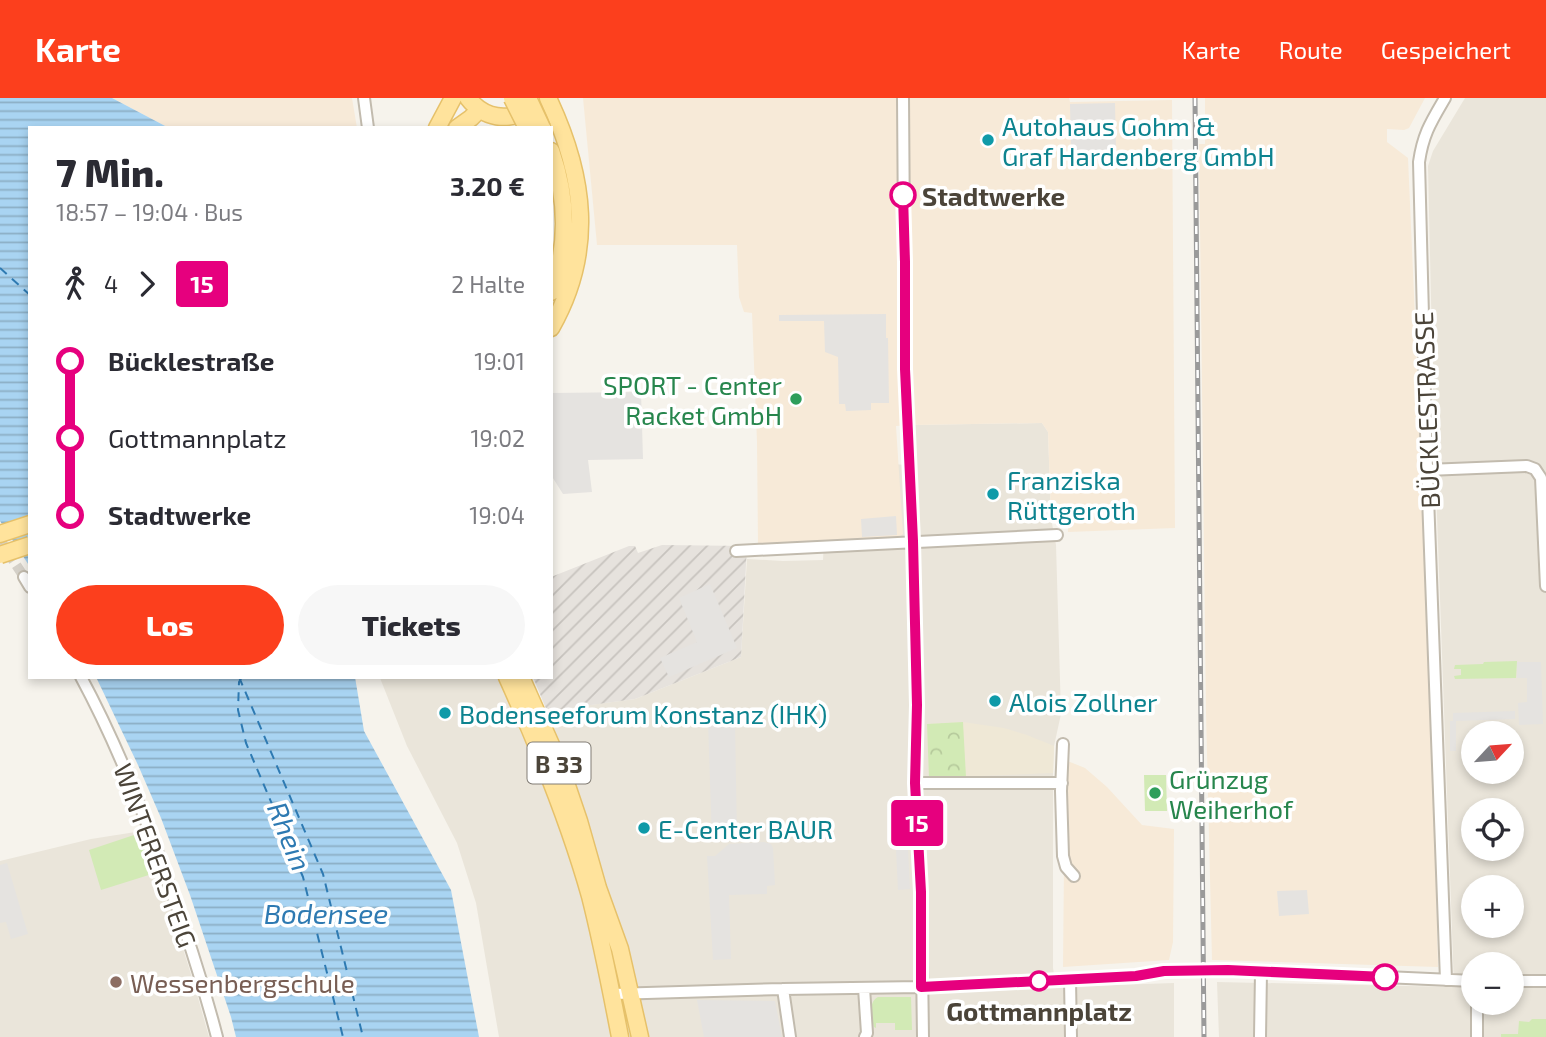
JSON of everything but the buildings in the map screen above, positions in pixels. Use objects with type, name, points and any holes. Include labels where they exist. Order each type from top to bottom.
[{"type":"main road","points":[[438,126],[453,98]]},
{"type":"main road","points":[[512,98],[526,126]]},
{"type":"main road","points":[[528,98],[541,126]]},
{"type":"main road","points":[[460,126],[471,118],[473,104],[501,122],[521,114],[541,98]]},
{"type":"main road","points":[[548,98],[572,159],[579,189],[580,211],[575,269],[560,313],[553,325]]},
{"type":"main road","points":[[553,158],[561,184],[564,212],[561,260],[553,286]]},
{"type":"main road","points":[[0,534],[28,525]]},
{"type":"main road","points":[[0,555],[28,546]]},
{"type":"main road","name":"B 33","points":[[508,679],[567,825],[589,895],[613,994],[620,1037]]},
{"type":"main road","name":"B 33","points":[[522,679],[560,765],[576,812],[598,888],[620,949],[640,1037]]},
{"type":"street","points":[[364,98],[368,126]]},
{"type":"street","points":[[903,98],[905,369],[913,541],[917,705],[915,783],[921,892],[923,1037]]},
{"type":"street","name":"BÜCKLESTRASSE","points":[[1445,98],[1422,141],[1419,162],[1427,470],[1446,980]]},
{"type":"street","points":[[1427,470],[1527,466],[1535,469],[1541,478],[1546,586]]},
{"type":"street","points":[[736,551],[1058,535]]},
{"type":"street","name":"WINTERERSTEIG","points":[[82,679],[126,770],[148,824],[192,951],[216,1037]]},
{"type":"street","points":[[1063,744],[1063,856],[1066,867],[1074,876]]},
{"type":"street","points":[[915,783],[1062,783]]},
{"type":"street","points":[[613,994],[921,987],[1136,976],[1177,971],[1461,981]]},
{"type":"street","points":[[1261,972],[1261,1037]]},
{"type":"street","points":[[1070,979],[1070,1037]]},
{"type":"street","points":[[1524,981],[1546,981]]},
{"type":"street","points":[[864,988],[865,1037]]},
{"type":"street","points":[[783,989],[790,1037]]},
{"type":"street","points":[[1477,1015],[1477,1037]]},
{"type":"shaded area","points":[[112,98],[352,98],[357,126],[165,126]]},
{"type":"shaded area","points":[[583,98],[1069,98],[1070,102],[1172,100],[1175,528],[1068,532],[1068,518],[1051,518],[1048,432],[1042,423],[913,425],[896,426],[903,534],[899,537],[758,545],[752,313],[744,312],[739,297],[737,245],[597,245]]},
{"type":"shaded area","points":[[1205,98],[1425,98],[1409,128],[1387,129],[1387,142],[1408,158],[1432,707],[1438,967],[1212,960],[1199,144],[1205,144]]},
{"type":"shaded area","points":[[1465,98],[1546,98],[1546,1037],[1219,1037],[1217,982],[1454,987],[1434,432],[1428,166],[1433,151]]},
{"type":"shaded area","points":[[1115,103],[1116,150],[1071,151],[1070,104]]},
{"type":"shaded area","points":[[886,314],[889,403],[871,403],[871,410],[846,411],[845,404],[839,404],[838,357],[825,352],[824,321],[779,321],[779,315]]},
{"type":"shaded area","points":[[641,392],[643,459],[588,460],[592,492],[563,494],[553,478],[553,393]]},
{"type":"shaded area","points":[[1042,423],[1048,432],[1051,518],[1056,545],[1061,714],[1054,746],[1053,773],[1053,968],[1056,987],[1174,983],[1174,1037],[499,1037],[476,903],[457,843],[407,746],[380,679],[504,679],[521,714],[635,699],[741,657],[747,559],[823,560],[825,525],[894,464],[916,466],[913,425]]},
{"type":"shaded area","points":[[896,516],[897,535],[862,537],[861,519]]},
{"type":"shaded area","points":[[662,545],[747,546],[741,657],[635,699],[547,711],[534,679],[553,679],[553,576],[629,546],[635,546],[638,553]]},
{"type":"shaded area","points":[[710,584],[737,648],[669,677],[660,658],[697,642],[679,598]]},
{"type":"shaded area","points":[[1517,662],[1541,662],[1543,724],[1524,725],[1524,721],[1519,721],[1518,703],[1527,702],[1527,678],[1517,678]]},
{"type":"shaded area","points":[[1515,711],[1515,719],[1456,721],[1456,751],[1450,751],[1450,721],[1453,721],[1453,713]]},
{"type":"shaded area","points":[[708,722],[735,722],[737,838],[712,839]]},
{"type":"shaded area","points":[[963,722],[1004,728],[1054,746],[1053,773],[929,778],[927,724]]},
{"type":"shaded area","points":[[1065,760],[1085,768],[1107,787],[1142,825],[1174,829],[1173,942],[1169,960],[1063,967]]},
{"type":"shaded area","points":[[895,829],[907,829],[910,889],[898,890]]},
{"type":"shaded area","points":[[142,831],[174,920],[209,1037],[0,1037],[0,861],[91,839]]},
{"type":"shaded area","points":[[729,844],[771,844],[773,848],[775,885],[767,886],[767,894],[729,895],[731,959],[713,960],[707,856],[715,856]]},
{"type":"shaded area","points":[[7,863],[28,934],[11,939],[6,922],[0,923],[0,865]]},
{"type":"shaded area","points":[[1307,890],[1309,914],[1279,916],[1277,891]]},
{"type":"shaded area","points":[[697,1000],[775,1001],[782,1037],[704,1037]]},
{"type":"green space","points":[[1517,661],[1516,678],[1455,679],[1454,676],[1461,675],[1461,669],[1454,669],[1455,665]]},
{"type":"green space","points":[[963,722],[966,777],[929,778],[927,724]]},
{"type":"green space","name":"Grünzug Weiherhof","points":[[1144,775],[1166,775],[1167,811],[1145,811]]},
{"type":"green space","points":[[140,833],[152,874],[101,890],[89,850]]},
{"type":"green space","name":"Gottmannplatz","points":[[878,997],[911,997],[912,1030],[895,1030],[895,1023],[876,1023],[876,1028],[874,1027],[872,1006]]},
{"type":"green space","points":[[1532,1019],[1546,1019],[1546,1037],[1501,1037],[1501,1034],[1518,1034],[1519,1021],[1529,1022]]},
{"type":"water","points":[[0,98],[112,98],[165,126],[28,126],[28,564],[0,521]]},
{"type":"water","name":"Bodensee","points":[[97,679],[355,679],[364,731],[451,890],[479,1037],[236,1037],[190,895],[138,765]]},
{"type":"ferry route","points":[[0,268],[28,293]]},
{"type":"ferry route","points":[[240,679],[323,874],[363,1037]]},
{"type":"ferry route","points":[[241,679],[238,710],[246,743],[303,877],[343,1037]]},
{"type":"tunnel","points":[[0,540],[24,577]]},
{"type":"railway","points":[[1195,98],[1204,1037]]},
{"type":"bus line","name":"15","points":[[903,195],[905,369],[917,705],[915,783],[921,892],[921,987],[1136,976],[1185,970],[1385,977]]},
{"type":"place","name":"Autohaus Gohm & Graf Hardenberg GmbH","points":[[988,140]]},
{"type":"place","name":"Stadtwerke","points":[[903,195]]},
{"type":"place","name":"SPORT - Center Racket GmbH","points":[[796,399]]},
{"type":"place","name":"Franziska Rüttgeroth","points":[[993,494]]},
{"type":"place","name":"Alois Zollner","points":[[995,701]]},
{"type":"place","name":"Bodenseeforum Konstanz (IHK)","points":[[445,713]]},
{"type":"place","name":"Grünzug Weiherhof","points":[[1155,793]]},
{"type":"place","name":"E-Center BAUR","points":[[644,828]]},
{"type":"place","name":"Gottmannplatz","points":[[1039,981]]},
{"type":"place","name":"Wessenbergschule","points":[[116,982]]},
{"type":"water label","name":"Rhein","points":[[290,836]]}]
